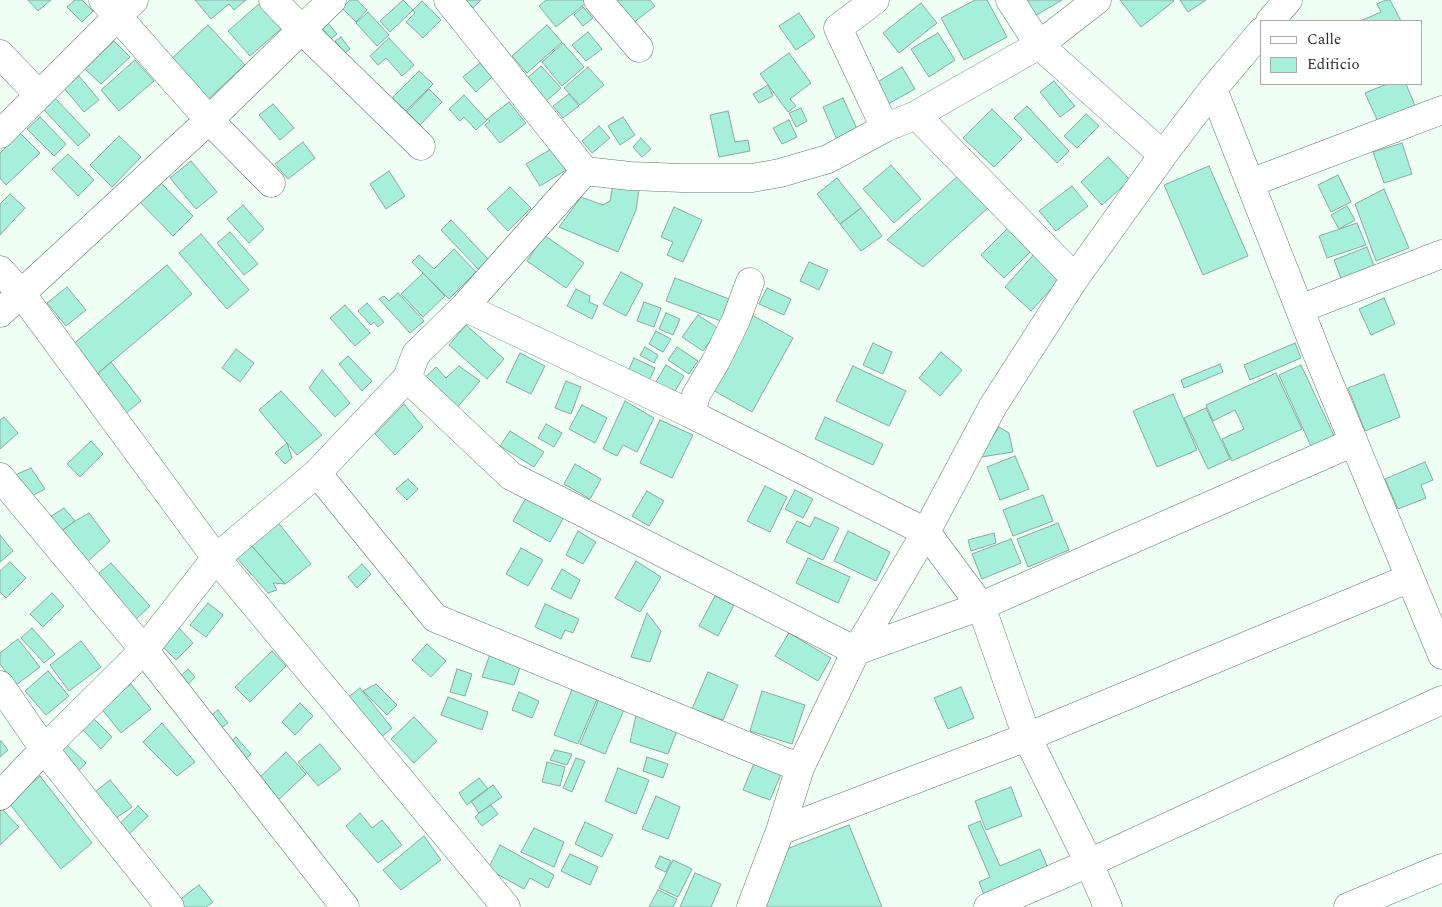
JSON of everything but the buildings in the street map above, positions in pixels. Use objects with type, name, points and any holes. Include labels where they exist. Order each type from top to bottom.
[{"type":"street","points":[[273,0],[301,30],[421,146]]},
{"type":"street","points":[[0,313],[210,120],[332,0]]},
{"type":"street","points":[[448,0],[585,171],[630,176],[682,178],[752,178],[780,174],[828,159],[885,128],[916,115],[1039,45],[1097,0]]},
{"type":"street","points":[[598,0],[639,48]]},
{"type":"street","points":[[875,0],[838,28],[885,128]]},
{"type":"street","points":[[1010,0],[1039,45],[1163,155]]},
{"type":"street","points":[[1271,20],[1288,0]]},
{"type":"street","points":[[0,134],[39,95],[118,5],[210,120],[271,183]]},
{"type":"street","points":[[751,907],[780,831],[800,768],[856,651],[926,532],[993,406],[1075,278],[1163,155],[1260,33]]},
{"type":"street","points":[[0,54],[39,95]]},
{"type":"street","points":[[1214,89],[1300,308],[1442,655]]},
{"type":"street","points":[[1250,183],[1442,110]]},
{"type":"street","points":[[916,115],[1075,278]]},
{"type":"street","points":[[0,796],[44,749],[144,650],[216,558],[317,473],[407,378],[416,354],[464,307],[585,171]]},
{"type":"street","points":[[1300,308],[1442,254]]},
{"type":"street","points":[[0,270],[21,293],[216,558],[506,907]]},
{"type":"street","points":[[691,414],[696,395],[716,361],[736,320],[750,282]]},
{"type":"street","points":[[464,307],[691,414],[926,532],[981,606],[1028,737],[1089,863],[1108,907]]},
{"type":"street","points":[[407,378],[511,476],[856,651],[981,606],[1354,442]]},
{"type":"street","points":[[317,473],[435,618],[800,768]]},
{"type":"street","points":[[0,477],[144,650],[345,907]]},
{"type":"street","points":[[780,831],[1028,737],[1410,578]]},
{"type":"street","points":[[0,685],[44,749],[170,907]]},
{"type":"street","points":[[988,907],[1089,863],[1442,700]]},
{"type":"street","points":[[1348,907],[1442,868]]}]
